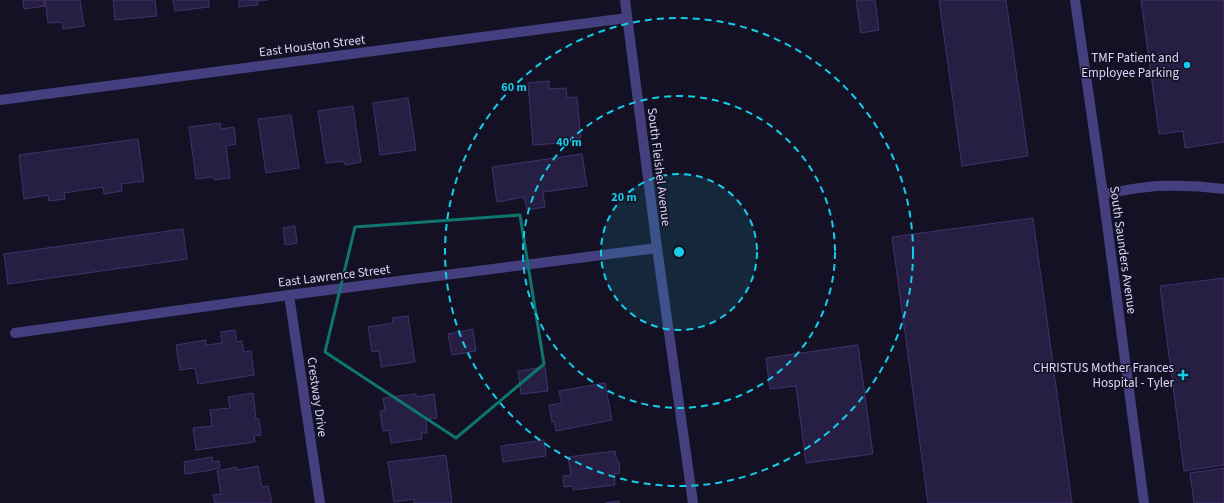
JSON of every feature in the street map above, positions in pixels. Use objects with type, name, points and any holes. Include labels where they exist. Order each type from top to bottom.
[{"type":"street","name":"South Fleishel Avenue","points":[[625,0],[657,248],[693,503]]},
{"type":"street","name":"South Saunders Avenue","points":[[1075,0],[1103,194],[1144,503]]},
{"type":"street","name":"East Houston Street","points":[[0,100],[627,18]]},
{"type":"street","points":[[1103,194],[1164,186],[1199,186],[1224,189]]},
{"type":"street","name":"East Lawrence Street","points":[[15,333],[289,295],[657,248]]},
{"type":"street","name":"Crestway Drive","points":[[289,295],[320,503]]},
{"type":"highlighted area","points":[[520,215],[544,364],[456,438],[325,352],[355,227]]},
{"type":"building","points":[[23,0],[44,0],[45,6],[24,9]]},
{"type":"building","points":[[45,0],[80,0],[84,26],[63,29],[62,22],[48,23]]},
{"type":"building","points":[[113,0],[155,0],[157,16],[115,20]]},
{"type":"building","points":[[173,0],[209,0],[209,7],[175,11]]},
{"type":"building","points":[[239,0],[267,0],[257,1],[258,5],[239,7]]},
{"type":"building","points":[[856,0],[875,0],[879,30],[861,33]]},
{"type":"building","points":[[939,0],[1006,0],[1028,156],[962,166]]},
{"type":"building","name":"TMF Patient and Employee Parking","points":[[1141,0],[1224,0],[1224,142],[1185,148],[1183,131],[1159,134]]},
{"type":"building","points":[[549,81],[549,89],[566,88],[567,98],[577,97],[581,138],[573,139],[574,142],[533,145],[528,83]]},
{"type":"building","points":[[408,98],[416,150],[380,155],[373,103]]},
{"type":"building","points":[[353,106],[361,162],[345,165],[344,161],[326,163],[318,111]]},
{"type":"building","points":[[291,115],[299,168],[266,173],[258,119]]},
{"type":"building","points":[[220,123],[221,129],[234,127],[236,144],[226,146],[230,178],[215,180],[212,177],[196,179],[189,127]]},
{"type":"building","points":[[138,139],[144,181],[121,184],[122,191],[104,194],[103,187],[64,193],[65,199],[49,201],[48,195],[24,199],[19,155]]},
{"type":"building","points":[[582,154],[587,186],[543,192],[545,207],[527,210],[524,197],[497,202],[492,167]]},
{"type":"building","points":[[1033,218],[1072,503],[928,503],[892,237]]},
{"type":"building","points":[[295,226],[297,243],[285,245],[283,228]]},
{"type":"building","points":[[183,229],[187,259],[8,284],[4,254]]},
{"type":"building","points":[[1224,278],[1224,465],[1184,471],[1160,286]]},
{"type":"building","points":[[408,316],[415,362],[381,367],[379,351],[372,352],[368,327],[393,323],[392,318]]},
{"type":"building","points":[[473,329],[476,351],[452,355],[448,334]]},
{"type":"building","points":[[235,330],[237,342],[242,341],[244,352],[251,351],[254,375],[198,384],[195,368],[180,370],[176,345],[206,340],[206,345],[222,343],[221,332]]},
{"type":"building","points":[[858,345],[873,454],[806,463],[796,386],[770,389],[766,358]]},
{"type":"building","points":[[545,367],[548,391],[521,394],[518,371]]},
{"type":"building","points":[[605,383],[612,420],[556,431],[554,421],[552,422],[549,405],[562,403],[559,391]]},
{"type":"building","points":[[253,393],[256,419],[259,419],[261,435],[254,436],[255,442],[196,450],[193,428],[212,426],[210,410],[230,408],[228,397]]},
{"type":"building","points":[[416,394],[416,397],[434,394],[437,418],[426,419],[427,433],[421,433],[422,439],[391,443],[389,430],[383,431],[380,411],[385,410],[383,398]]},
{"type":"building","points":[[544,440],[546,456],[503,462],[501,446]]},
{"type":"building","points":[[615,451],[617,462],[619,461],[620,473],[614,474],[615,485],[573,490],[573,486],[564,487],[563,476],[571,475],[568,457]]},
{"type":"building","points":[[446,455],[452,503],[414,503],[414,499],[394,502],[388,462]]},
{"type":"building","points":[[212,457],[213,462],[219,461],[220,468],[185,474],[184,462]]},
{"type":"building","points":[[258,466],[262,487],[268,486],[272,503],[215,503],[213,495],[221,494],[217,471],[237,467],[237,470]]},
{"type":"building","points":[[1224,468],[1224,503],[1194,503],[1190,473]]},
{"type":"building","points":[[619,501],[619,503],[605,503]]},
{"type":"place","name":"TMF Patient and Employee Parking","points":[[1187,65]]},
{"type":"place","name":"CHRISTUS Mother Frances Hospital - Tyler","points":[[1183,375]]}]
